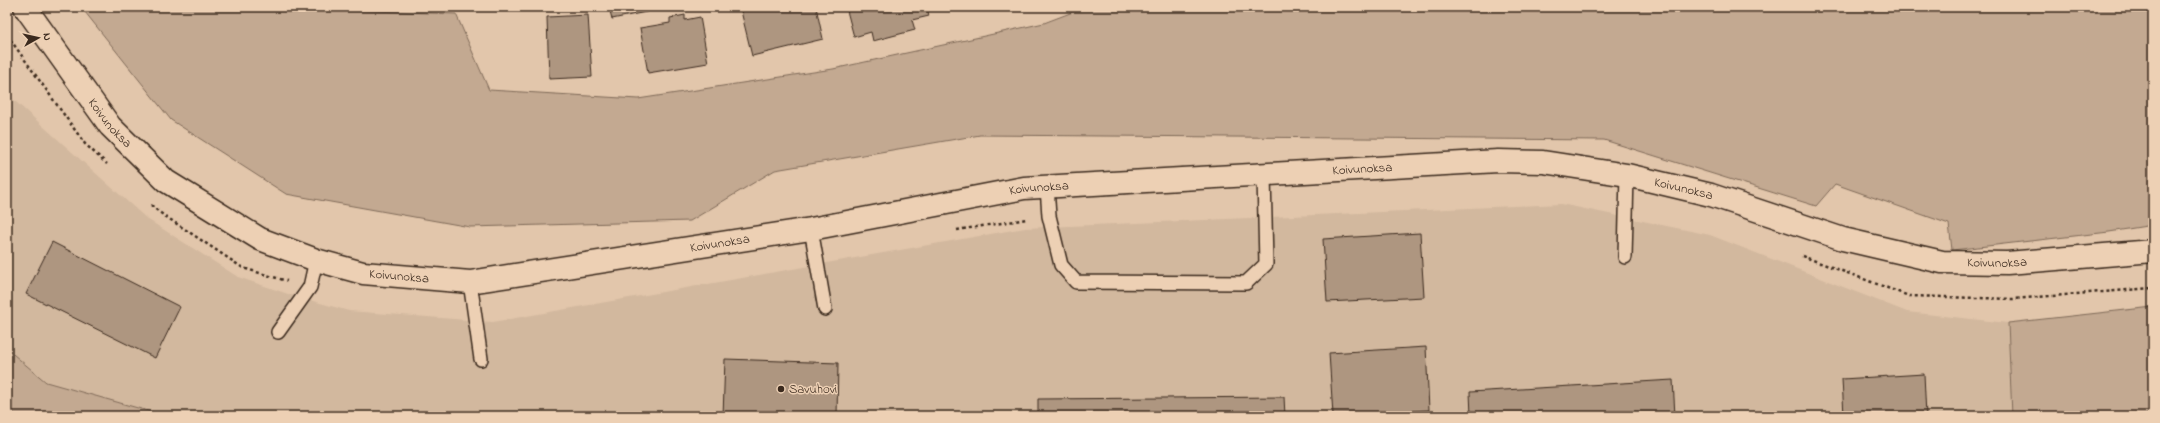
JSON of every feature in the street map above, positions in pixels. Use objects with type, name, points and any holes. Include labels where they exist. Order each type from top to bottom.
[{"type":"street","name":"Koivunoksa","points":[[25,7],[110,126],[166,181],[260,239],[316,260],[363,273],[470,282],[811,229],[1024,188],[1498,162],[1543,162],[1627,175],[1711,195],[1843,239],[1942,262],[2007,263],[2153,251]]},
{"type":"lane","points":[[1047,187],[1049,216],[1061,265],[1076,282],[1246,283],[1266,264],[1264,175]]},
{"type":"lane","points":[[1625,257],[1627,175]]},
{"type":"lane","points":[[811,229],[825,309]]},
{"type":"lane","points":[[278,332],[310,287],[316,260]]},
{"type":"lane","points":[[470,282],[481,359]]},
{"type":"shaded area","points":[[81,7],[345,7],[345,10],[456,14],[489,90],[638,99],[833,69],[1044,23],[1086,7],[2153,7],[2153,225],[2109,232],[1952,250],[1949,224],[1835,184],[1816,206],[1604,140],[980,135],[775,170],[690,221],[470,227],[286,194],[171,120]]},
{"type":"shaded area","points":[[7,94],[147,219],[238,277],[291,295],[349,311],[493,322],[1025,228],[1561,204],[1710,235],[1907,312],[2008,323],[2012,416],[166,416],[46,382],[7,349]]},
{"type":"shaded area","points":[[2153,307],[2153,416],[2012,416],[2008,323]]},
{"type":"shaded area","points":[[7,349],[46,382],[166,416],[7,416]]},
{"type":"building","points":[[609,7],[650,7],[651,11],[612,19]]},
{"type":"building","points":[[740,7],[816,7],[823,39],[752,56]]},
{"type":"building","points":[[846,7],[927,7],[929,16],[912,20],[915,30],[873,41],[871,32],[854,37]]},
{"type":"building","points":[[588,15],[592,77],[549,79],[547,17]]},
{"type":"building","points":[[685,15],[685,20],[700,17],[708,63],[648,73],[640,28],[670,23],[670,18]]},
{"type":"building","points":[[1420,233],[1424,297],[1327,302],[1323,239]]},
{"type":"building","points":[[52,242],[180,307],[155,358],[26,294]]},
{"type":"building","points":[[1426,347],[1429,410],[1333,415],[1329,353]]},
{"type":"building","name":"Savuhovi","points":[[725,359],[838,363],[837,416],[723,416]]},
{"type":"building","points":[[1924,374],[1926,416],[1844,416],[1842,379]]},
{"type":"building","points":[[1673,380],[1675,416],[1471,416],[1470,392]]},
{"type":"building","points":[[1284,397],[1285,416],[1038,416],[1038,399]]},
{"type":"place","name":"Savuhovi","points":[[781,389]]}]
